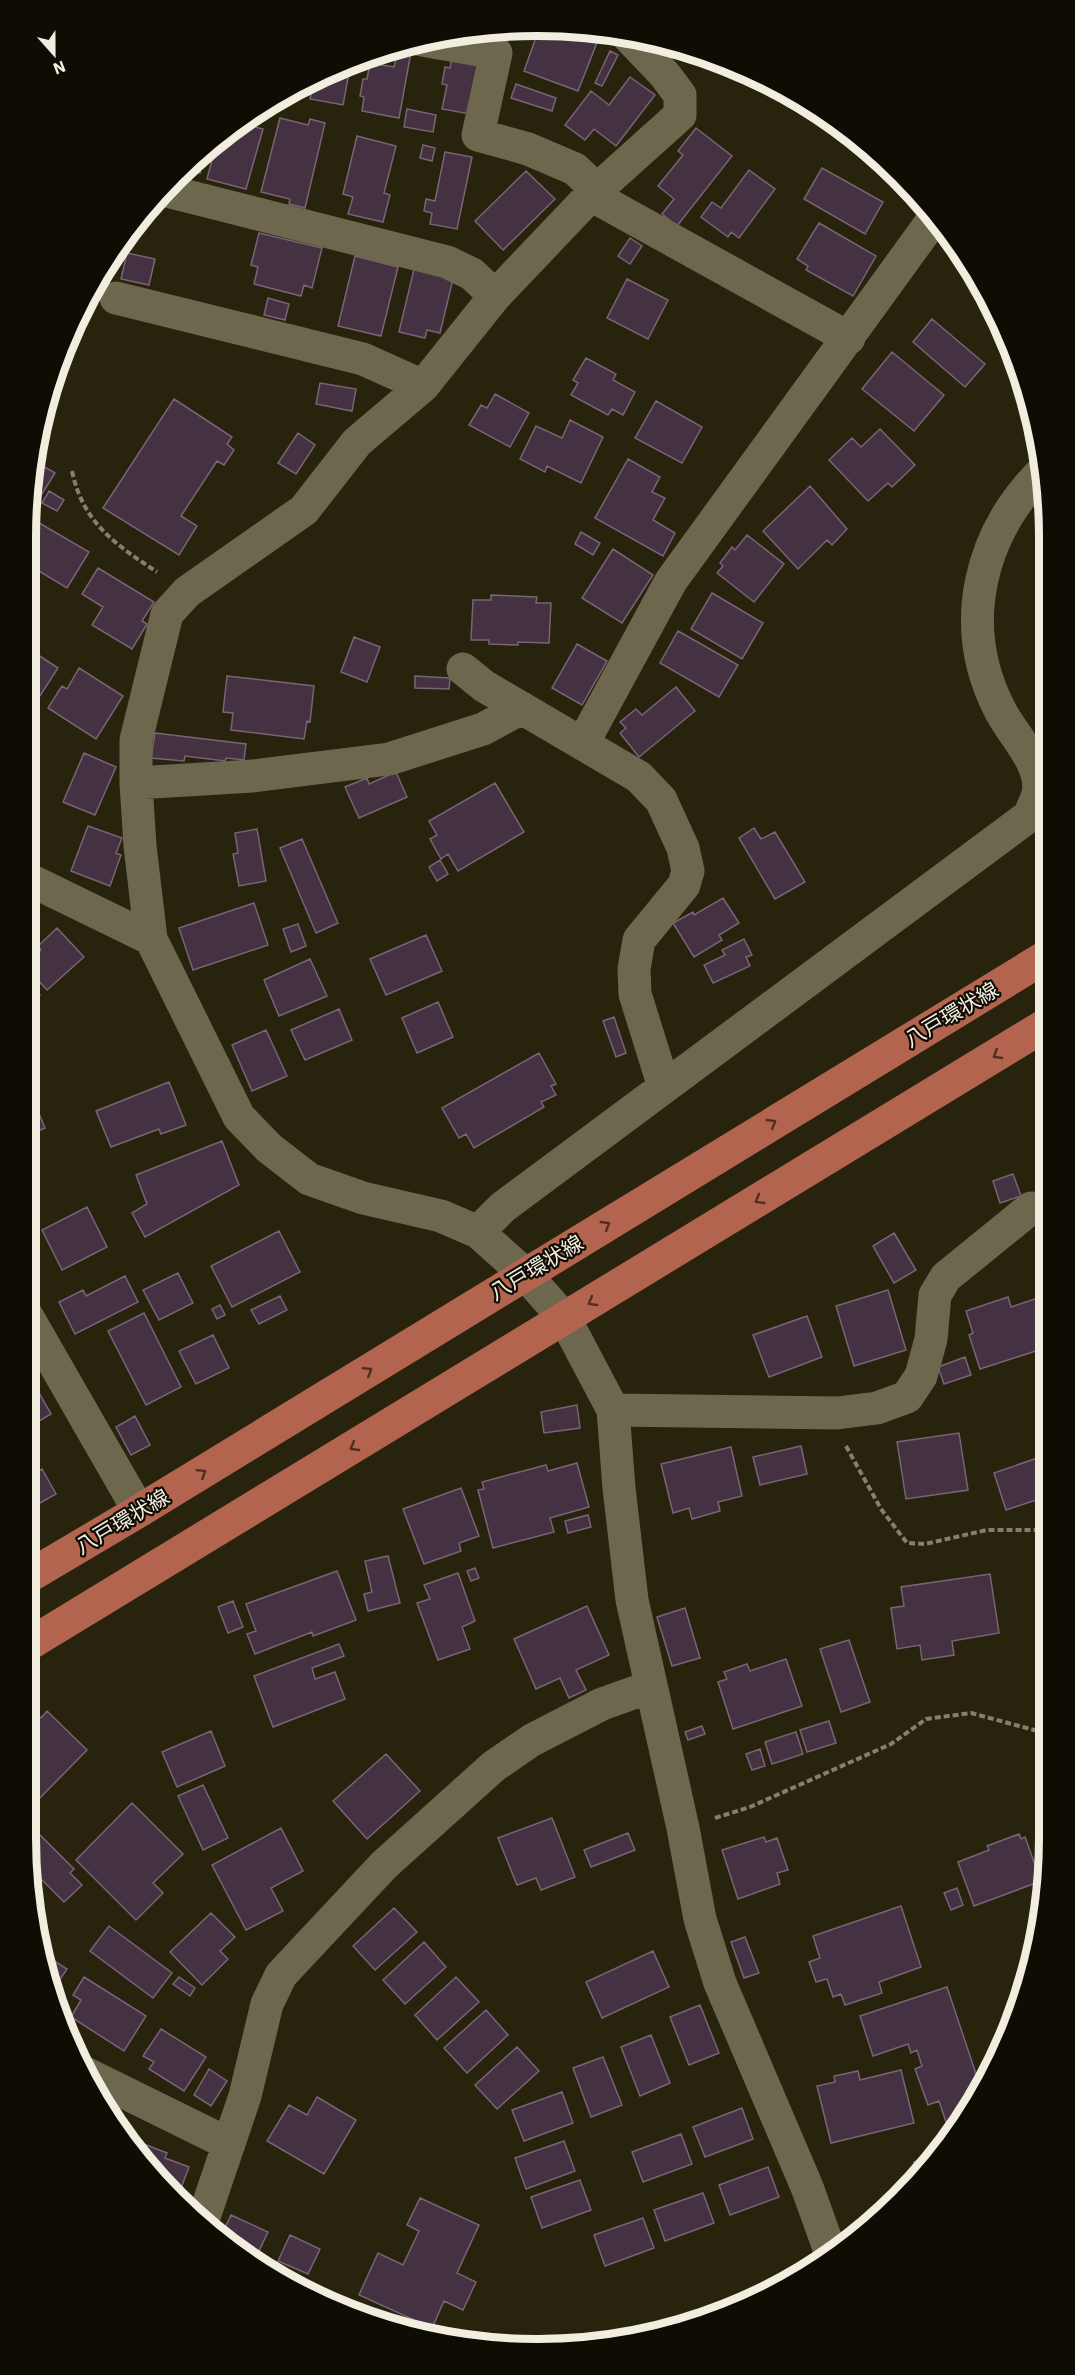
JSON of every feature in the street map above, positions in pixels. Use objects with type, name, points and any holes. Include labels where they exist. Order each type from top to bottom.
[{"type":"main road","name":"八戸環状線","points":[[36,1572],[1039,961]]},
{"type":"main road","points":[[36,1640],[1039,1029]]},
{"type":"street","points":[[448,45],[496,53],[478,135],[528,149],[575,169],[594,192],[849,338]]},
{"type":"street","points":[[638,47],[680,95],[680,115],[594,192],[495,296],[423,386],[357,442],[304,510],[187,592],[167,614],[136,740],[140,846],[151,939],[239,1117],[269,1148],[309,1179],[363,1198],[441,1216],[478,1232],[525,1274],[565,1318],[613,1410],[632,1600],[683,1828],[700,1919],[720,1983],[807,2187],[828,2246]]},
{"type":"street","points":[[174,193],[447,262],[472,274],[495,296]]},
{"type":"street","points":[[583,743],[671,581],[929,225]]},
{"type":"street","points":[[116,298],[363,359],[423,386]]},
{"type":"street","points":[[478,1232],[503,1207],[1029,816],[1038,793],[1037,772],[999,708],[983,669],[976,630],[978,594],[993,545],[1006,515],[1036,478]]},
{"type":"street","points":[[463,669],[484,686],[639,777],[661,800],[683,848],[688,871],[684,885],[639,940],[634,969],[635,994],[664,1087]]},
{"type":"street","points":[[136,783],[253,777],[389,759],[483,729],[522,708]]},
{"type":"street","points":[[36,889],[151,939]]},
{"type":"street","points":[[613,1410],[837,1413],[877,1408],[907,1397],[921,1376],[931,1339],[935,1295],[946,1277],[1031,1208]]},
{"type":"street","points":[[36,1332],[139,1511]]},
{"type":"street","points":[[205,2213],[244,2096],[267,2004],[281,1975],[384,1865],[494,1766],[532,1740],[602,1704],[650,1687]]},
{"type":"street","points":[[99,2080],[229,2144]]},
{"type":"path","points":[[72,471],[76,490],[88,513],[113,542],[187,592]]},
{"type":"path","points":[[837,1413],[849,1453],[881,1509],[907,1543],[925,1544],[987,1530],[1039,1530]]},
{"type":"path","points":[[683,1828],[750,1807],[859,1759],[891,1744],[926,1719],[971,1713],[1039,1731]]},
{"type":"building","points":[[536,36],[598,40],[578,91],[524,71]]},
{"type":"building","points":[[610,51],[618,55],[602,86],[595,83]]},
{"type":"building","points":[[411,52],[399,118],[362,111],[364,97],[360,96],[363,79],[367,79],[370,65],[374,64],[394,67],[396,57]]},
{"type":"building","points":[[452,56],[480,61],[470,114],[442,109],[447,85],[442,84],[445,67],[450,68]]},
{"type":"building","points":[[349,73],[343,105],[310,99],[312,90]]},
{"type":"building","points":[[630,77],[655,95],[616,146],[594,129],[585,140],[565,125],[591,91],[609,105]]},
{"type":"building","points":[[516,84],[556,98],[552,111],[511,98]]},
{"type":"building","points":[[407,109],[436,115],[433,132],[404,127]]},
{"type":"building","points":[[280,118],[308,125],[310,119],[325,123],[305,208],[289,204],[290,199],[261,192]]},
{"type":"building","points":[[252,126],[263,129],[246,189],[207,179],[213,155]]},
{"type":"building","points":[[696,128],[732,156],[677,226],[662,214],[674,199],[658,186],[683,155],[678,151]]},
{"type":"building","points":[[357,136],[396,146],[384,193],[390,195],[383,222],[348,214],[353,197],[343,194]]},
{"type":"building","points":[[423,145],[435,148],[432,161],[420,158]]},
{"type":"building","points":[[445,152],[472,157],[457,229],[430,224],[432,213],[424,211],[426,199],[435,201]]},
{"type":"building","points":[[822,168],[883,202],[865,234],[804,199]]},
{"type":"building","points":[[749,170],[775,189],[739,238],[731,232],[728,237],[701,217],[712,202],[721,208]]},
{"type":"building","points":[[526,171],[555,199],[503,250],[475,221]]},
{"type":"building","points":[[819,223],[876,256],[853,296],[806,270],[808,266],[797,259]]},
{"type":"building","points":[[259,233],[322,248],[312,288],[304,285],[301,296],[254,284],[258,267],[251,265]]},
{"type":"building","points":[[630,238],[642,246],[630,264],[618,256]]},
{"type":"building","points":[[127,253],[155,259],[149,285],[121,279]]},
{"type":"building","points":[[355,256],[398,267],[381,336],[338,326]]},
{"type":"building","points":[[414,269],[453,279],[440,333],[427,330],[425,338],[399,332]]},
{"type":"building","points":[[627,279],[668,300],[648,339],[607,318]]},
{"type":"building","points":[[268,298],[289,304],[285,320],[264,315]]},
{"type":"building","points":[[932,319],[985,364],[965,387],[913,342]]},
{"type":"building","points":[[892,352],[944,395],[914,431],[862,389]]},
{"type":"building","points":[[586,358],[616,374],[613,380],[635,392],[623,415],[612,409],[608,415],[571,395],[578,383],[573,380]]},
{"type":"building","points":[[320,383],[356,389],[352,411],[316,404]]},
{"type":"building","points":[[495,394],[529,413],[510,447],[469,425],[481,405],[487,408]]},
{"type":"building","points":[[174,399],[232,437],[227,444],[234,450],[224,465],[217,461],[181,516],[197,526],[179,555],[103,508]]},
{"type":"building","points":[[656,401],[702,427],[682,463],[635,438]]},
{"type":"building","points":[[570,420],[603,437],[581,483],[547,466],[545,472],[520,459],[536,426],[562,438]]},
{"type":"building","points":[[880,429],[915,465],[892,487],[888,483],[868,501],[829,460],[852,438],[861,447]]},
{"type":"building","points":[[298,433],[315,445],[296,474],[278,463]]},
{"type":"building","points":[[628,459],[660,477],[652,492],[665,498],[653,520],[675,533],[663,556],[595,518]]},
{"type":"building","points":[[41,465],[55,473],[37,501]]},
{"type":"building","points":[[810,486],[847,529],[832,545],[827,540],[798,569],[763,531]]},
{"type":"building","points":[[49,491],[64,500],[57,511],[42,503]]},
{"type":"building","points":[[37,521],[89,552],[67,588],[36,569]]},
{"type":"building","points":[[581,532],[600,543],[593,555],[575,544]]},
{"type":"building","points":[[747,535],[784,564],[754,602],[717,573],[723,566],[720,563],[732,547],[735,550]]},
{"type":"building","points":[[613,549],[653,575],[622,623],[582,598]]},
{"type":"building","points":[[98,568],[154,602],[142,621],[147,624],[132,649],[92,625],[103,607],[82,594]]},
{"type":"building","points":[[712,593],[763,623],[742,659],[691,629]]},
{"type":"building","points":[[491,595],[537,597],[536,603],[551,603],[549,643],[489,644],[489,640],[471,640],[473,600],[491,600]]},
{"type":"building","points":[[678,631],[738,665],[719,697],[660,663]]},
{"type":"building","points":[[354,637],[380,647],[367,682],[341,672]]},
{"type":"building","points":[[577,644],[607,661],[582,705],[552,688]]},
{"type":"building","points":[[36,654],[58,668],[36,702]]},
{"type":"building","points":[[79,668],[123,696],[96,739],[48,708],[62,686],[67,689]]},
{"type":"building","points":[[227,676],[314,686],[310,722],[307,721],[304,739],[231,730],[233,713],[223,712]]},
{"type":"building","points":[[415,676],[450,678],[449,689],[415,688]]},
{"type":"building","points":[[676,687],[695,711],[639,757],[620,733],[626,728],[620,722],[636,709],[642,715]]},
{"type":"building","points":[[155,733],[246,744],[244,760],[226,758],[225,761],[185,756],[184,761],[151,758]]},
{"type":"building","points":[[84,753],[116,767],[95,815],[63,802]]},
{"type":"building","points":[[396,772],[407,797],[359,818],[345,787],[367,778],[369,784]]},
{"type":"building","points":[[495,783],[524,832],[458,871],[448,854],[441,859],[430,839],[437,835],[429,821]]},
{"type":"building","points":[[88,826],[122,838],[116,853],[121,855],[110,886],[71,871]]},
{"type":"building","points":[[754,828],[761,839],[775,832],[805,882],[775,899],[739,838]]},
{"type":"building","points":[[257,829],[266,881],[239,886],[233,854],[238,853],[235,833]]},
{"type":"building","points":[[302,839],[338,923],[316,933],[280,848]]},
{"type":"building","points":[[440,860],[448,874],[437,881],[429,867]]},
{"type":"building","points":[[723,898],[739,923],[719,935],[722,940],[694,957],[673,923],[693,912],[694,915]]},
{"type":"building","points":[[254,903],[268,945],[193,970],[179,928]]},
{"type":"building","points":[[298,924],[306,946],[291,952],[283,929]]},
{"type":"building","points":[[57,928],[84,957],[47,990],[36,978],[36,955],[41,950],[38,946]]},
{"type":"building","points":[[426,935],[442,971],[386,995],[370,959]]},
{"type":"building","points":[[744,939],[752,955],[746,957],[750,966],[713,983],[704,965],[725,955],[722,950]]},
{"type":"building","points":[[310,959],[327,996],[279,1016],[264,980]]},
{"type":"building","points":[[438,1002],[453,1037],[417,1053],[402,1018]]},
{"type":"building","points":[[339,1009],[352,1040],[305,1060],[291,1030]]},
{"type":"building","points":[[614,1017],[626,1053],[616,1057],[603,1021]]},
{"type":"building","points":[[266,1030],[287,1076],[252,1091],[232,1045]]},
{"type":"building","points":[[539,1053],[556,1084],[551,1086],[556,1095],[541,1102],[544,1107],[474,1148],[466,1134],[459,1138],[442,1108]]},
{"type":"building","points":[[169,1082],[186,1125],[161,1134],[159,1129],[111,1147],[96,1111]]},
{"type":"building","points":[[36,1106],[45,1128],[36,1132]]},
{"type":"building","points":[[222,1141],[239,1185],[145,1237],[132,1213],[147,1204],[136,1175]]},
{"type":"building","points":[[1013,1174],[1021,1196],[1000,1203],[993,1181]]},
{"type":"building","points":[[87,1207],[107,1247],[62,1270],[42,1230]]},
{"type":"building","points":[[279,1231],[300,1272],[232,1307],[211,1266]]},
{"type":"building","points":[[894,1233],[916,1270],[894,1283],[873,1246]]},
{"type":"building","points":[[178,1273],[193,1303],[159,1320],[143,1290]]},
{"type":"building","points":[[125,1276],[138,1302],[75,1334],[59,1302],[83,1290],[86,1296]]},
{"type":"building","points":[[888,1290],[906,1350],[854,1366],[836,1306]]},
{"type":"building","points":[[280,1296],[287,1310],[259,1324],[251,1310]]},
{"type":"building","points":[[1008,1297],[1011,1307],[1039,1298],[1039,1350],[980,1369],[969,1335],[973,1333],[966,1311]]},
{"type":"building","points":[[220,1305],[225,1315],[217,1319],[212,1309]]},
{"type":"building","points":[[144,1313],[181,1387],[146,1405],[108,1331]]},
{"type":"building","points":[[807,1316],[822,1357],[769,1377],[753,1335]]},
{"type":"building","points":[[213,1335],[229,1368],[196,1384],[179,1351]]},
{"type":"building","points":[[965,1357],[971,1375],[944,1384],[938,1367]]},
{"type":"building","points":[[36,1388],[51,1414],[36,1423]]},
{"type":"building","points":[[577,1405],[580,1428],[544,1433],[541,1412]]},
{"type":"building","points":[[135,1416],[150,1445],[131,1455],[116,1427]]},
{"type":"building","points":[[959,1433],[968,1490],[906,1499],[897,1442]]},
{"type":"building","points":[[801,1446],[807,1474],[760,1485],[753,1457]]},
{"type":"building","points":[[731,1447],[742,1496],[718,1502],[720,1511],[692,1519],[689,1508],[673,1513],[661,1464]]},
{"type":"building","points":[[1039,1457],[1039,1499],[1006,1510],[994,1473]]},
{"type":"building","points":[[577,1463],[589,1507],[550,1518],[554,1532],[493,1548],[478,1490],[484,1489],[482,1482],[546,1465],[548,1471]]},
{"type":"building","points":[[42,1469],[56,1494],[36,1505],[36,1472]]},
{"type":"building","points":[[461,1488],[479,1536],[459,1543],[461,1551],[424,1564],[403,1509]]},
{"type":"building","points":[[588,1515],[591,1527],[568,1533],[565,1521]]},
{"type":"building","points":[[388,1556],[400,1603],[368,1611],[364,1594],[372,1592],[365,1561]]},
{"type":"building","points":[[475,1568],[479,1578],[471,1581],[467,1571]]},
{"type":"building","points":[[337,1571],[356,1620],[313,1636],[312,1632],[255,1654],[247,1634],[256,1631],[246,1604]]},
{"type":"building","points":[[458,1573],[475,1621],[462,1627],[470,1649],[438,1660],[417,1603],[430,1599],[424,1585]]},
{"type":"building","points":[[990,1574],[999,1633],[952,1641],[954,1655],[922,1660],[920,1645],[897,1649],[891,1608],[904,1606],[901,1587]]},
{"type":"building","points":[[233,1601],[243,1627],[228,1633],[218,1607]]},
{"type":"building","points":[[587,1606],[609,1655],[576,1670],[586,1690],[569,1698],[560,1678],[536,1689],[514,1639]]},
{"type":"building","points":[[685,1608],[700,1658],[672,1666],[657,1617]]},
{"type":"building","points":[[849,1640],[870,1702],[841,1712],[820,1649]]},
{"type":"building","points":[[339,1644],[344,1656],[312,1668],[315,1679],[335,1672],[345,1699],[273,1727],[254,1676]]},
{"type":"building","points":[[786,1659],[802,1706],[733,1729],[718,1682],[727,1679],[724,1672],[747,1664],[750,1671]]},
{"type":"building","points":[[47,1711],[87,1750],[36,1802],[36,1713],[41,1718]]},
{"type":"building","points":[[829,1721],[836,1743],[807,1752],[800,1730]]},
{"type":"building","points":[[702,1726],[705,1734],[688,1740],[685,1732]]},
{"type":"building","points":[[211,1731],[225,1766],[177,1787],[162,1752]]},
{"type":"building","points":[[796,1732],[803,1754],[772,1764],[765,1742]]},
{"type":"building","points":[[760,1749],[765,1766],[752,1770],[746,1754]]},
{"type":"building","points":[[386,1754],[420,1791],[367,1839],[333,1801]]},
{"type":"building","points":[[203,1785],[228,1838],[203,1850],[178,1796]]},
{"type":"building","points":[[132,1803],[183,1854],[153,1883],[163,1893],[136,1920],[76,1860]]},
{"type":"building","points":[[552,1818],[575,1877],[541,1890],[536,1878],[517,1885],[498,1838]]},
{"type":"building","points":[[281,1828],[303,1871],[271,1888],[283,1911],[246,1930],[212,1865]]},
{"type":"building","points":[[36,1831],[74,1869],[70,1873],[82,1885],[64,1902],[38,1876]]},
{"type":"building","points":[[628,1833],[635,1850],[591,1867],[584,1850]]},
{"type":"building","points":[[1019,1834],[1021,1839],[1025,1837],[1038,1872],[1037,1883],[974,1906],[958,1862],[989,1850],[987,1846]]},
{"type":"building","points":[[764,1837],[766,1842],[777,1838],[788,1870],[777,1873],[780,1884],[738,1899],[722,1850]]},
{"type":"building","points":[[957,1888],[963,1905],[951,1910],[944,1893]]},
{"type":"building","points":[[901,1906],[921,1967],[879,1982],[882,1993],[845,2005],[841,1994],[833,1997],[827,1979],[816,1982],[809,1962],[820,1958],[813,1936]]},
{"type":"building","points":[[394,1908],[417,1932],[375,1970],[353,1946]]},
{"type":"building","points":[[211,1913],[235,1937],[220,1951],[228,1959],[202,1985],[170,1952]]},
{"type":"building","points":[[109,1926],[172,1973],[153,1998],[90,1951]]},
{"type":"building","points":[[745,1937],[759,1973],[744,1978],[731,1942]]},
{"type":"building","points":[[424,1942],[446,1967],[405,2004],[383,1980]]},
{"type":"building","points":[[653,1951],[669,1987],[602,2018],[586,1982]]},
{"type":"building","points":[[51,1959],[67,1969],[58,1983]]},
{"type":"building","points":[[84,1977],[146,2016],[124,2051],[71,2017],[81,2000],[73,1995]]},
{"type":"building","points":[[179,1977],[195,1988],[190,1996],[173,1984]]},
{"type":"building","points":[[456,1977],[479,2002],[437,2040],[415,2015]]},
{"type":"building","points":[[947,1987],[977,2078],[947,2126],[939,2101],[928,2105],[915,2069],[922,2066],[917,2050],[911,2053],[908,2044],[873,2056],[860,2016]]},
{"type":"building","points":[[700,2005],[719,2053],[689,2065],[670,2017]]},
{"type":"building","points":[[486,2010],[508,2035],[467,2073],[444,2048]]},
{"type":"building","points":[[161,2029],[206,2057],[184,2091],[149,2069],[154,2062],[143,2056]]},
{"type":"building","points":[[651,2035],[670,2083],[640,2096],[621,2047]]},
{"type":"building","points":[[517,2047],[539,2071],[497,2109],[475,2085]]},
{"type":"building","points":[[603,2057],[622,2105],[591,2117],[573,2068]]},
{"type":"building","points":[[209,2069],[227,2081],[211,2106],[194,2095]]},
{"type":"building","points":[[901,2070],[914,2123],[831,2143],[817,2086],[835,2082],[834,2076],[858,2071],[860,2080]]},
{"type":"building","points":[[562,2092],[573,2123],[524,2141],[512,2110]]},
{"type":"building","points":[[317,2097],[356,2120],[324,2174],[267,2141],[289,2105],[307,2115]]},
{"type":"building","points":[[742,2108],[753,2139],[705,2157],[693,2127]]},
{"type":"building","points":[[681,2134],[692,2164],[643,2182],[632,2152]]},
{"type":"building","points":[[564,2141],[575,2171],[526,2189],[515,2158]]},
{"type":"building","points":[[140,2142],[167,2153],[165,2158],[189,2167],[181,2189]]},
{"type":"building","points":[[922,2159],[916,2167],[914,2162]]},
{"type":"building","points":[[768,2167],[779,2197],[730,2215],[719,2185]]},
{"type":"building","points":[[580,2180],[591,2210],[542,2228],[531,2197]]},
{"type":"building","points":[[703,2193],[714,2223],[665,2241],[654,2210]]},
{"type":"building","points":[[420,2198],[479,2225],[457,2273],[476,2282],[463,2310],[444,2301],[432,2327],[359,2295],[378,2253],[403,2265],[419,2231],[407,2225]]},
{"type":"building","points":[[231,2215],[268,2232],[258,2253],[224,2229]]},
{"type":"building","points":[[643,2218],[654,2248],[605,2266],[594,2235]]},
{"type":"building","points":[[290,2235],[320,2249],[308,2274],[278,2261]]}]
